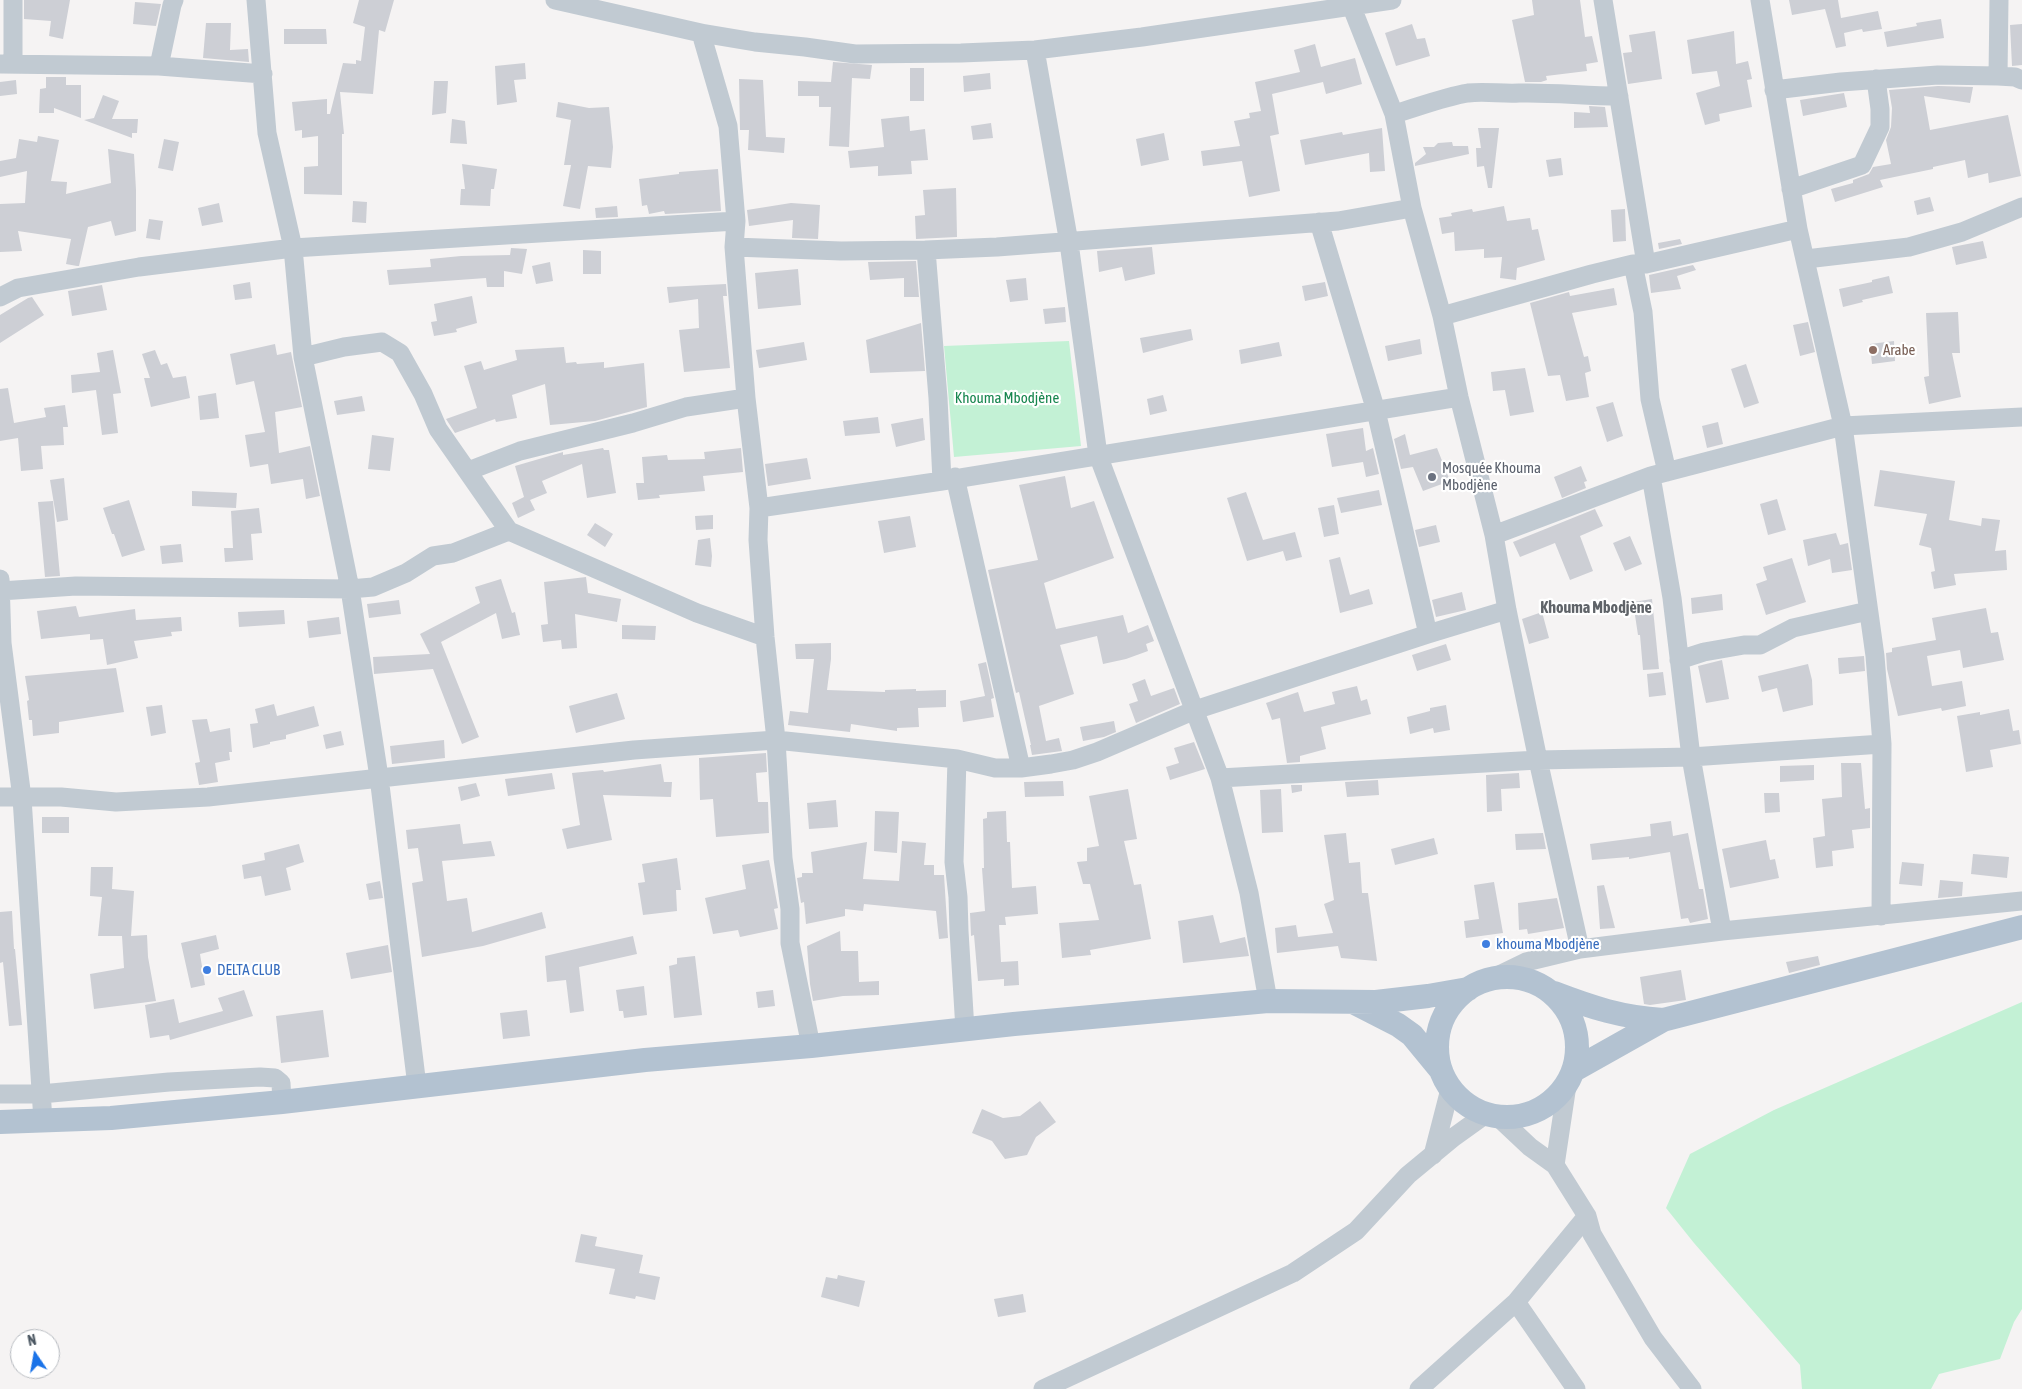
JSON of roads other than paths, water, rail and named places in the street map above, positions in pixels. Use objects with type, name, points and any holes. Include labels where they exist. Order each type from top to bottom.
[{"type":"main road","points":[[1570,1077],[1664,1020],[2022,927]]},
{"type":"main road","points":[[0,1122],[111,1118],[282,1102],[645,1060],[812,1046],[1268,1001],[1353,1002],[1402,999],[1468,989],[1491,979],[1512,977],[1532,981],[1550,991],[1612,1014],[1664,1020]]},
{"type":"main road","points":[[1445,1079],[1437,1047],[1441,1024],[1451,1004],[1468,989]]},
{"type":"main road","points":[[1353,1002],[1412,1035],[1466,1104],[1491,1115],[1517,1116],[1536,1111],[1554,1100],[1570,1077],[1578,1041],[1569,1013],[1550,991]]},
{"type":"street","points":[[13,0],[6,64],[159,66],[263,74]]},
{"type":"street","points":[[159,66],[174,0]]},
{"type":"street","points":[[256,0],[267,133],[293,248],[303,357],[350,589],[379,777],[417,1086]]},
{"type":"street","points":[[555,0],[701,33],[755,42],[855,54],[1035,50],[1205,28],[1392,0]]},
{"type":"street","points":[[1603,0],[1619,96],[1640,264],[1650,399],[1659,474],[1662,531],[1691,757],[1722,932]]},
{"type":"street","points":[[1760,0],[1798,229],[1843,426],[1875,656],[1882,744],[1881,916]]},
{"type":"street","points":[[1998,76],[1999,0]]},
{"type":"street","points":[[1351,5],[1394,114],[1412,208],[1442,316],[1459,397],[1494,534],[1507,610],[1538,760],[1580,949]]},
{"type":"street","points":[[701,33],[728,126],[736,221],[734,247],[746,398],[759,508],[758,540],[765,637],[776,740],[783,858],[790,909],[790,943],[812,1046]]},
{"type":"street","points":[[1035,50],[1068,243],[1098,455],[1220,778],[1249,893],[1268,1001]]},
{"type":"street","points":[[1774,90],[1841,82],[1938,75],[1998,76],[2022,80]]},
{"type":"street","points":[[1791,189],[1862,165],[1880,127],[1876,79]]},
{"type":"street","points":[[1394,114],[1466,94],[1485,92],[1538,92],[1567,95],[1619,96]]},
{"type":"street","points":[[1806,259],[1909,247],[1962,232],[2022,207]]},
{"type":"street","points":[[734,247],[841,251],[926,250],[1068,243],[1338,221],[1412,208]]},
{"type":"street","points":[[0,297],[18,288],[139,267],[293,248],[736,221]]},
{"type":"street","points":[[1319,222],[1376,411],[1428,634]]},
{"type":"street","points":[[1442,316],[1640,264],[1798,229]]},
{"type":"street","points":[[926,250],[938,398],[949,479],[1021,768]]},
{"type":"street","points":[[303,357],[344,347],[382,342],[400,353],[423,394],[438,430],[509,531],[697,613],[765,637]]},
{"type":"street","points":[[759,508],[1459,397]]},
{"type":"street","points":[[468,471],[520,451],[686,408],[746,398]]},
{"type":"street","points":[[1494,534],[1659,474],[1843,426],[2022,417]]},
{"type":"street","points":[[43,1120],[22,798],[2,643],[0,587],[350,589],[373,587],[406,573],[433,556],[453,553],[509,531]]},
{"type":"street","points":[[0,797],[61,797],[116,802],[208,797],[634,750],[776,740],[957,759],[995,768],[1021,768],[1073,760],[1097,752],[1195,710],[1507,610]]},
{"type":"street","points":[[1679,660],[1704,652],[1744,645],[1760,645],[1793,628],[1868,611]]},
{"type":"street","points":[[1220,778],[1538,760],[1691,757],[1882,744]]},
{"type":"street","points":[[957,759],[954,862],[958,897],[965,1030]]},
{"type":"street","points":[[1491,979],[1526,962],[1580,949],[1722,932],[2022,901]]},
{"type":"street","points":[[1555,1165],[1570,1077]]},
{"type":"street","points":[[0,1094],[40,1094],[169,1082],[275,1078],[281,1083],[282,1102]]},
{"type":"street","points":[[1433,1155],[1445,1079]]},
{"type":"street","points":[[1043,1389],[1293,1273],[1356,1231],[1393,1190],[1433,1155],[1491,1115],[1555,1165],[1587,1216],[1592,1234],[1644,1324],[1692,1389]]},
{"type":"street","points":[[1419,1389],[1516,1302],[1587,1216]]},
{"type":"street","points":[[1516,1302],[1576,1389]]},
{"type":"place","name":"Arabe","points":[[1873,350]]},
{"type":"place","name":"Mosquée Khouma Mbodjène","points":[[1432,477]]},
{"type":"place","name":"khouma Mbodjène","points":[[1486,944]]},
{"type":"place","name":"DELTA CLUB","points":[[207,970]]},
{"type":"district","name":"Khouma Mbodjène","points":[[1596,608]]}]
